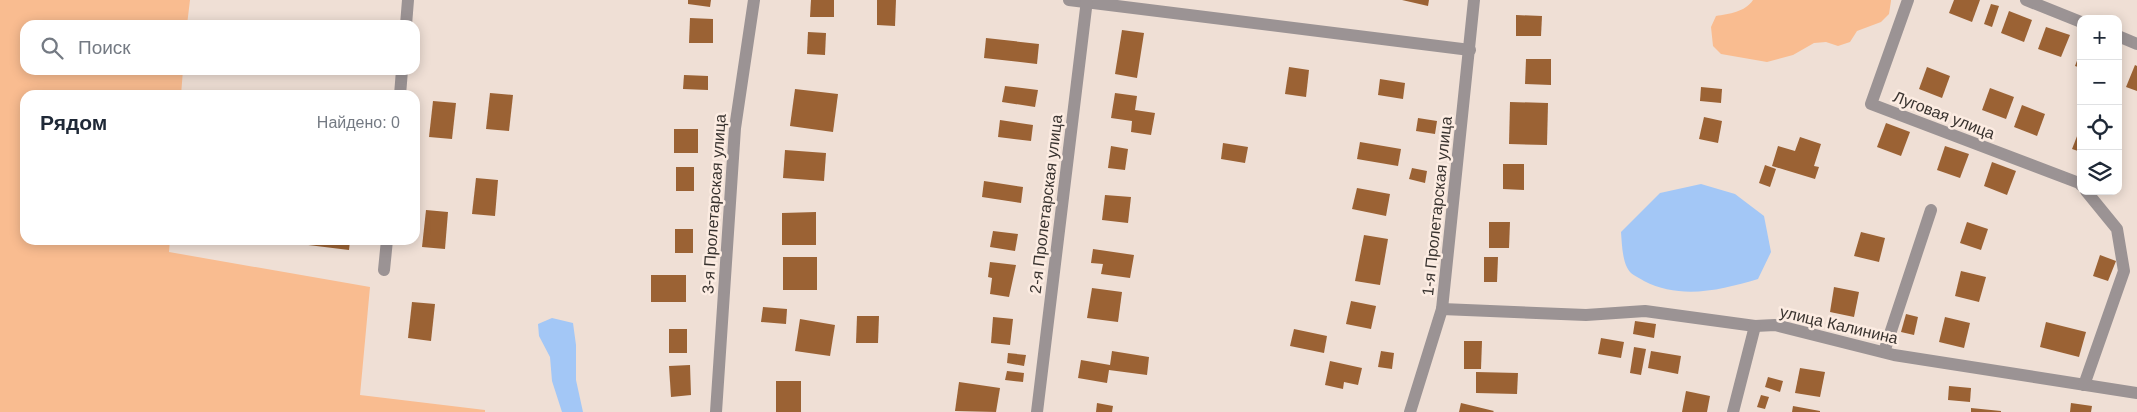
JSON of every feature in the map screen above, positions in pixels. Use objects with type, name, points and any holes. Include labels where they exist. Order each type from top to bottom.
[{"type":"street","points":[[406,20],[408,0]]},
{"type":"street","name":"3-я Пролетарская улица","points":[[716,412],[735,128],[754,0]]},
{"type":"street","points":[[1069,0],[1470,50]]},
{"type":"street","name":"1-я Пролетарская улица","points":[[1410,412],[1442,309],[1474,0]]},
{"type":"street","name":"Луговая улица","points":[[1908,0],[1871,104],[2077,181]]},
{"type":"street","points":[[2026,0],[2077,20]]},
{"type":"street","name":"2-я Пролетарская улица","points":[[1037,412],[1087,2]]},
{"type":"street","points":[[2122,38],[2137,44]]},
{"type":"street","points":[[400,90],[402,75]]},
{"type":"street","points":[[2084,385],[2124,272],[2117,229],[2089,195]]},
{"type":"street","points":[[1884,352],[1931,210]]},
{"type":"street","points":[[384,270],[386,245]]},
{"type":"street","name":"улица Калинина","points":[[1442,309],[1586,315],[1645,312],[1755,326],[1775,325],[1884,352],[2137,394]]},
{"type":"street","points":[[1733,412],[1755,326]]},
{"type":"shaded area","points":[[0,0],[190,0],[188,20],[20,20],[20,75],[183,75],[181,90],[20,90],[20,245],[170,245],[169,252],[370,287],[360,395],[485,410],[485,412],[0,412]]},
{"type":"shaded area","points":[[1753,0],[1891,1],[1889,14],[1881,22],[1857,31],[1850,42],[1838,46],[1826,42],[1814,43],[1793,55],[1767,62],[1721,54],[1713,46],[1711,27],[1716,16],[1741,10]]},
{"type":"water","points":[[1701,184],[1735,194],[1764,216],[1771,252],[1758,279],[1730,287],[1687,292],[1658,287],[1632,274],[1624,259],[1621,232],[1660,193]]},
{"type":"water","points":[[552,318],[573,323],[576,345],[576,380],[583,412],[562,412],[552,381],[550,357],[539,336],[538,324]]},
{"type":"building","points":[[688,0],[711,0],[710,7],[688,4]]},
{"type":"building","points":[[811,0],[834,0],[834,17],[810,17]]},
{"type":"building","points":[[877,0],[896,0],[895,26],[877,25]]},
{"type":"building","points":[[1402,0],[1429,0],[1428,6]]},
{"type":"building","points":[[1954,0],[1980,0],[1972,22],[1949,13]]},
{"type":"building","points":[[1991,4],[1999,6],[1992,27],[1984,24]]},
{"type":"building","points":[[2009,11],[2032,20],[2024,42],[2001,33]]},
{"type":"building","points":[[1516,15],[1542,16],[1541,36],[1516,36]]},
{"type":"building","points":[[690,18],[713,19],[713,43],[689,43]]},
{"type":"building","points":[[2046,27],[2070,35],[2061,57],[2038,49]]},
{"type":"building","points":[[1122,30],[1144,33],[1137,78],[1115,74]]},
{"type":"building","points":[[808,32],[826,33],[825,55],[807,54]]},
{"type":"building","points":[[986,38],[1039,44],[1037,64],[984,58]]},
{"type":"building","points":[[1526,59],[1551,59],[1551,85],[1525,84]]},
{"type":"building","points":[[2135,65],[2137,66],[2137,91],[2126,87]]},
{"type":"building","points":[[1289,67],[1309,70],[1306,97],[1285,94]]},
{"type":"building","points":[[1927,67],[1950,76],[1942,98],[1919,89]]},
{"type":"building","points":[[684,75],[708,76],[708,90],[683,89]]},
{"type":"building","points":[[1380,79],[1405,83],[1403,99],[1378,95]]},
{"type":"building","points":[[1005,86],[1038,90],[1035,107],[1002,102]]},
{"type":"building","points":[[1701,87],[1722,89],[1721,103],[1700,101]]},
{"type":"building","points":[[1990,88],[2014,97],[2006,119],[1982,110]]},
{"type":"building","points":[[795,89],[838,94],[833,132],[790,126]]},
{"type":"building","points":[[490,93],[513,95],[509,131],[486,129]]},
{"type":"building","points":[[1115,93],[1137,96],[1135,110],[1155,113],[1151,135],[1131,132],[1132,121],[1111,118]]},
{"type":"building","points":[[433,101],[456,103],[452,139],[429,137]]},
{"type":"building","points":[[1510,102],[1548,103],[1547,145],[1509,144]]},
{"type":"building","points":[[2022,105],[2045,114],[2037,136],[2014,127]]},
{"type":"building","points":[[1704,117],[1722,121],[1718,143],[1699,139]]},
{"type":"building","points":[[1418,118],[1437,121],[1435,134],[1416,131]]},
{"type":"building","points":[[1000,120],[1033,125],[1031,141],[998,137]]},
{"type":"building","points":[[1886,123],[1910,132],[1901,156],[1877,147]]},
{"type":"building","points":[[674,129],[698,129],[698,153],[674,153]]},
{"type":"building","points":[[2077,136],[2077,151],[2072,149]]},
{"type":"building","points":[[1800,137],[1821,144],[1814,166],[1819,167],[1815,179],[1772,166],[1778,146],[1795,151]]},
{"type":"building","points":[[1360,142],[1401,149],[1398,166],[1357,159]]},
{"type":"building","points":[[1223,143],[1248,147],[1245,163],[1221,159]]},
{"type":"building","points":[[1111,146],[1128,149],[1125,170],[1108,168]]},
{"type":"building","points":[[1945,146],[1969,154],[1960,178],[1937,170]]},
{"type":"building","points":[[785,150],[826,153],[824,181],[783,178]]},
{"type":"building","points":[[1992,162],[2016,171],[2007,195],[1984,186]]},
{"type":"building","points":[[1503,164],[1524,164],[1524,190],[1503,189]]},
{"type":"building","points":[[1765,165],[1776,169],[1770,187],[1759,183]]},
{"type":"building","points":[[676,167],[694,167],[694,191],[676,191]]},
{"type":"building","points":[[1412,168],[1427,171],[1425,183],[1409,179]]},
{"type":"building","points":[[476,178],[498,180],[495,216],[472,214]]},
{"type":"building","points":[[984,181],[1023,187],[1021,203],[982,197]]},
{"type":"building","points":[[1357,188],[1390,194],[1386,216],[1352,209]]},
{"type":"building","points":[[1105,195],[1131,197],[1128,223],[1102,220]]},
{"type":"building","points":[[426,210],[448,212],[445,249],[422,247]]},
{"type":"building","points":[[816,212],[816,245],[782,245],[782,213]]},
{"type":"building","points":[[1489,222],[1510,222],[1509,248],[1489,248]]},
{"type":"building","points":[[1967,222],[1988,229],[1981,250],[1960,243]]},
{"type":"building","points":[[675,229],[693,229],[693,253],[675,253]]},
{"type":"building","points":[[993,231],[1018,234],[1015,251],[990,247]]},
{"type":"building","points":[[1861,232],[1885,238],[1879,262],[1854,256]]},
{"type":"building","points":[[1364,235],[1388,239],[1380,285],[1355,281]]},
{"type":"building","points":[[308,245],[350,245],[349,250]]},
{"type":"building","points":[[1093,249],[1134,255],[1130,278],[1101,274],[1103,264],[1091,263]]},
{"type":"building","points":[[2100,255],[2116,261],[2108,281],[2093,276]]},
{"type":"building","points":[[783,257],[817,257],[817,290],[783,290]]},
{"type":"building","points":[[1484,257],[1498,257],[1497,282],[1484,282]]},
{"type":"building","points":[[990,262],[1016,265],[1009,297],[990,294],[992,278],[988,277]]},
{"type":"building","points":[[1961,271],[1986,277],[1979,302],[1955,296]]},
{"type":"building","points":[[651,275],[686,275],[686,302],[651,302]]},
{"type":"building","points":[[1834,287],[1859,292],[1854,317],[1830,312]]},
{"type":"building","points":[[1092,288],[1122,292],[1118,322],[1087,318]]},
{"type":"building","points":[[1351,301],[1376,306],[1371,329],[1346,324]]},
{"type":"building","points":[[412,302],[435,304],[431,341],[408,338]]},
{"type":"building","points":[[763,307],[787,309],[786,324],[761,322]]},
{"type":"building","points":[[1906,314],[1918,317],[1914,335],[1901,332]]},
{"type":"building","points":[[857,316],[879,316],[878,343],[856,343]]},
{"type":"building","points":[[993,317],[1013,319],[1010,345],[991,343]]},
{"type":"building","points":[[1945,317],[1970,323],[1964,348],[1939,342]]},
{"type":"building","points":[[800,319],[835,325],[830,356],[795,351]]},
{"type":"building","points":[[1635,321],[1656,324],[1654,338],[1633,334]]},
{"type":"building","points":[[2046,322],[2086,332],[2079,357],[2040,347]]},
{"type":"building","points":[[669,329],[687,329],[687,353],[669,353]]},
{"type":"building","points":[[1294,329],[1327,336],[1324,353],[1290,346]]},
{"type":"building","points":[[1601,338],[1624,342],[1621,358],[1598,354]]},
{"type":"building","points":[[1464,341],[1482,341],[1481,369],[1464,369]]},
{"type":"building","points":[[1634,347],[1646,349],[1641,375],[1630,373]]},
{"type":"building","points":[[1112,351],[1149,357],[1147,375],[1109,370],[1107,383],[1078,378],[1081,360],[1110,365]]},
{"type":"building","points":[[1381,351],[1394,353],[1392,369],[1378,367]]},
{"type":"building","points":[[1651,351],[1681,356],[1678,374],[1648,368]]},
{"type":"building","points":[[1008,353],[1026,355],[1024,366],[1007,363]]},
{"type":"building","points":[[1330,361],[1362,368],[1358,385],[1344,382],[1343,389],[1325,385]]},
{"type":"building","points":[[690,365],[691,395],[671,397],[669,366]]},
{"type":"building","points":[[1800,368],[1825,372],[1820,397],[1795,393]]},
{"type":"building","points":[[1007,371],[1024,373],[1023,382],[1005,380]]},
{"type":"building","points":[[1476,372],[1518,373],[1517,394],[1476,393]]},
{"type":"building","points":[[1768,377],[1783,381],[1780,392],[1765,387]]},
{"type":"building","points":[[776,381],[801,381],[801,412],[776,412]]},
{"type":"building","points":[[959,382],[1000,388],[996,412],[955,411]]},
{"type":"building","points":[[1949,386],[1971,388],[1970,402],[1948,400]]},
{"type":"building","points":[[1686,391],[1710,396],[1707,412],[1682,412]]},
{"type":"building","points":[[1761,395],[1769,397],[1765,409],[1757,407]]},
{"type":"building","points":[[1097,403],[1113,406],[1112,412],[1096,412]]},
{"type":"building","points":[[1461,403],[1494,411],[1459,412]]},
{"type":"building","points":[[2071,403],[2092,406],[2091,412],[2070,412]]},
{"type":"building","points":[[1793,406],[1820,411],[1820,412],[1792,412]]},
{"type":"building","points":[[1971,408],[2001,411],[2001,412],[1971,412]]}]
